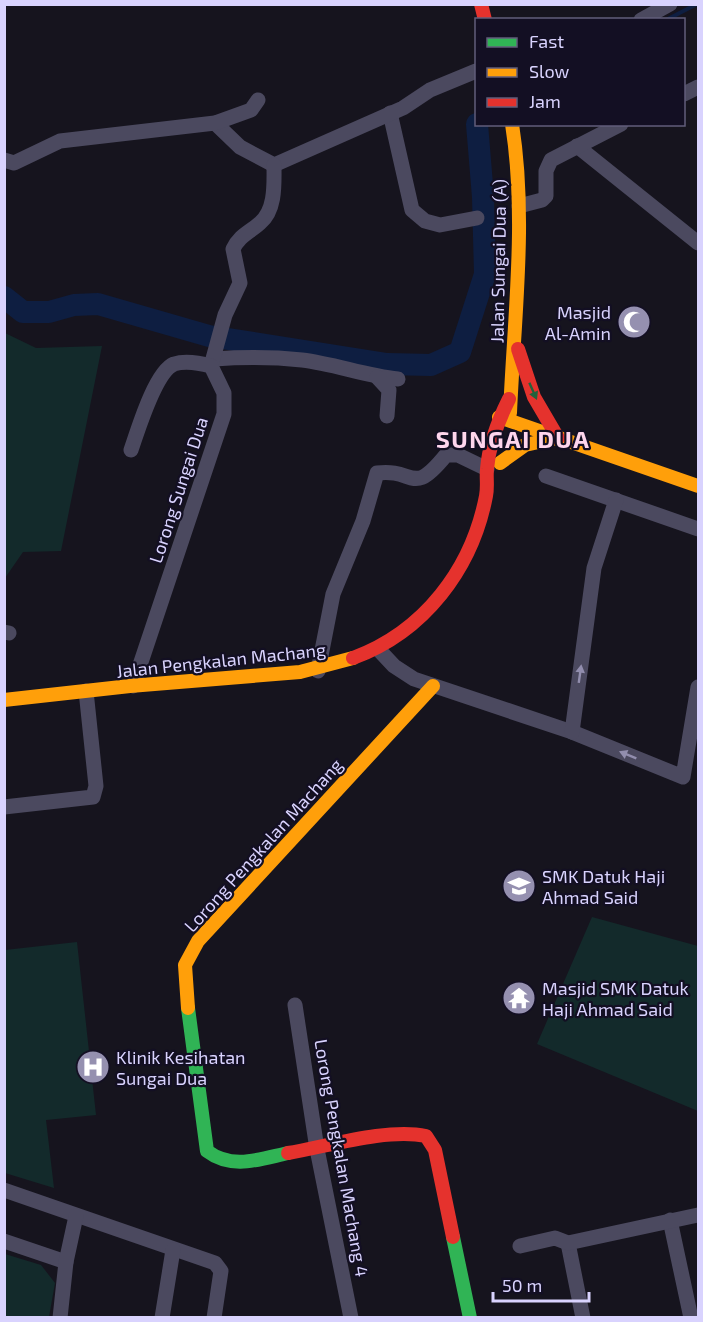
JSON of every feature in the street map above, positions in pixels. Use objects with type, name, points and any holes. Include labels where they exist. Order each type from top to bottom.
[{"type":"main road","name":"Jalan Sungai Dua (A)","points":[[505,419],[516,341],[519,206],[517,155],[512,126]]},
{"type":"main road","points":[[516,341],[534,397],[558,438]]},
{"type":"main road","points":[[505,419],[699,486]]},
{"type":"main road","name":"Jalan Pengkalan Machang","points":[[4,700],[133,686],[318,671],[380,650],[422,618],[447,588],[463,561],[474,534],[488,486],[496,476],[494,466],[505,419]]},
{"type":"main road","points":[[494,466],[525,445],[558,438]]},
{"type":"main road","name":"Lorong Pengkalan Machang","points":[[434,686],[198,941],[185,965],[185,989],[207,1151],[219,1160],[235,1163],[390,1135],[412,1132],[426,1136],[435,1150],[470,1317]]},
{"type":"street","points":[[645,18],[670,4]]},
{"type":"street","points":[[274,165],[420,99],[430,90],[475,71]]},
{"type":"street","points":[[685,94],[699,87]]},
{"type":"street","points":[[4,160],[14,163],[60,141],[215,123],[251,110],[258,100]]},
{"type":"street","points":[[390,113],[412,210],[425,221],[440,225],[477,218]]},
{"type":"street","points":[[215,123],[240,147],[274,165]]},
{"type":"street","points":[[519,206],[542,200],[546,196],[546,171],[551,160],[617,126]]},
{"type":"street","points":[[577,146],[699,243]]},
{"type":"street","points":[[213,360],[225,315],[240,283],[233,249],[240,236],[262,222],[271,205],[274,165]]},
{"type":"street","points":[[131,450],[162,373],[173,364],[246,357],[303,360],[377,377],[398,379]]},
{"type":"street","name":"Lorong Sungai Dua","points":[[133,686],[224,414],[224,393],[213,360]]},
{"type":"street","points":[[377,377],[389,390],[387,416]]},
{"type":"street","points":[[318,671],[333,594],[363,521],[377,473],[418,479],[426,477],[446,455],[494,466]]},
{"type":"street","points":[[546,476],[699,529]]},
{"type":"street","points":[[572,732],[594,568],[616,500]]},
{"type":"street","points":[[380,650],[394,666],[414,679],[572,732],[683,777],[699,687]]},
{"type":"street","points":[[4,807],[93,797],[96,786],[86,691]]},
{"type":"street","name":"Lorong Pengkalan Machang 4","points":[[295,1005],[317,1149],[351,1317]]},
{"type":"street","points":[[4,1190],[215,1263],[221,1271],[214,1317]]},
{"type":"street","points":[[520,1246],[555,1238],[568,1243],[699,1215]]},
{"type":"street","points":[[60,1317],[66,1262],[76,1216]]},
{"type":"street","points":[[670,1220],[691,1317]]},
{"type":"street","points":[[4,1241],[66,1262]]},
{"type":"street","points":[[568,1243],[584,1317]]},
{"type":"street","points":[[162,1317],[173,1250]]},
{"type":"green space","points":[[5,333],[36,348],[102,346],[61,551],[23,552],[5,578]]},
{"type":"green space","points":[[592,917],[698,946],[698,1111],[537,1044]]},
{"type":"green space","points":[[77,942],[96,1115],[46,1120],[54,1188],[5,1173],[5,950]]},
{"type":"green space","points":[[5,1254],[41,1265],[55,1283],[49,1317],[5,1317]]},
{"type":"waterway","points":[[670,18],[697,4]]},
{"type":"waterway","points":[[4,297],[23,312],[49,312],[74,305],[98,304],[209,336],[387,364],[431,365],[460,352],[485,274],[483,197],[477,126]]},
{"type":"traffic: fast","points":[[188,1008],[207,1151],[217,1157],[236,1162],[288,1153]]},
{"type":"traffic: fast","points":[[453,1237],[470,1318]]},
{"type":"traffic: slow","points":[[510,413],[519,232],[519,195],[512,126]]},
{"type":"traffic: slow","points":[[499,417],[698,486]]},
{"type":"traffic: slow","points":[[500,463],[525,445],[557,438]]},
{"type":"traffic: slow","points":[[4,700],[130,686],[300,672],[353,658]]},
{"type":"traffic: slow","points":[[188,1008],[185,965],[198,941],[433,686]]},
{"type":"traffic: jam","points":[[481,4],[484,18]]},
{"type":"traffic: jam","points":[[518,349],[534,397],[558,438]]},
{"type":"traffic: jam","points":[[353,658],[379,647],[423,615],[441,595],[456,572],[479,523],[487,492],[487,469],[492,442],[509,399]]},
{"type":"traffic: jam","points":[[288,1153],[376,1136],[394,1134],[426,1136],[435,1150],[453,1237]]},
{"type":"place","name":"Masjid Al-Amin","points":[[634,322]]},
{"type":"place","name":"SMK Datuk Haji Ahmad Said","points":[[519,886]]},
{"type":"place","name":"Masjid SMK Datuk Haji Ahmad Said","points":[[519,998]]},
{"type":"place","name":"Klinik Kesihatan Sungai Dua","points":[[93,1067]]},
{"type":"district","name":"SUNGAI DUA","points":[[513,438]]}]
